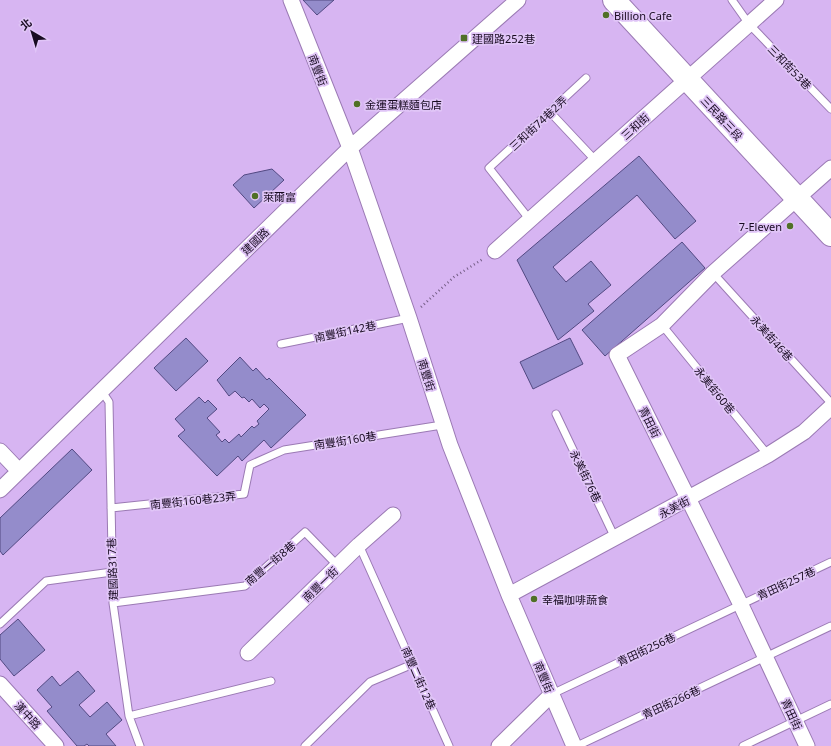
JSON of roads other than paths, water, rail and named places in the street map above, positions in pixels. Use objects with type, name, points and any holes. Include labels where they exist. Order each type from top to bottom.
[{"type":"main road","name":"三民路三段","points":[[614,0],[831,235]]},
{"type":"street","name":"南豐街","points":[[291,0],[350,148],[409,318],[442,425],[509,595],[575,746]]},
{"type":"street","name":"建國路","points":[[0,490],[350,148],[518,0]]},
{"type":"street","name":"三和街","points":[[495,251],[776,0]]},
{"type":"street","name":"青田街","points":[[807,746],[741,605],[617,355],[662,325],[713,273],[831,168]]},
{"type":"street","name":"永美街","points":[[509,595],[768,455],[804,432],[831,407]]},
{"type":"street","points":[[0,451],[19,471]]},
{"type":"street","name":"南豐一街","points":[[248,653],[359,545],[393,515]]},
{"type":"street","name":"漢中路","points":[[0,684],[56,746]]},
{"type":"street","points":[[499,746],[552,694]]},
{"type":"lane","name":"三和街53巷","points":[[732,0],[749,24],[831,109]]},
{"type":"lane","name":"三和街74巷2弄","points":[[530,220],[489,168],[586,78]]},
{"type":"lane","points":[[550,112],[596,161]]},
{"type":"lane","name":"永美街46巷","points":[[713,273],[831,403]]},
{"type":"lane","name":"南豐街142巷","points":[[281,344],[409,318]]},
{"type":"lane","name":"永美街60巷","points":[[662,325],[768,455]]},
{"type":"lane","name":"建國路317巷","points":[[102,390],[109,402],[113,602],[129,716],[140,746]]},
{"type":"lane","name":"永美街76巷","points":[[556,414],[615,538]]},
{"type":"lane","name":"南豐街160巷","points":[[250,464],[284,450],[442,425]]},
{"type":"lane","name":"南豐街160巷23弄","points":[[111,508],[244,494],[250,464]]},
{"type":"lane","name":"南豐一街8巷","points":[[113,602],[245,586],[306,532],[338,566]]},
{"type":"lane","name":"南豐二街12巷","points":[[359,545],[449,746]]},
{"type":"lane","name":"青田街257巷","points":[[741,605],[831,562]]},
{"type":"lane","points":[[0,624],[46,581],[112,572]]},
{"type":"lane","name":"青田街256巷","points":[[552,694],[741,605]]},
{"type":"lane","name":"青田街266巷","points":[[575,746],[831,626]]},
{"type":"lane","points":[[305,746],[370,682],[413,664]]},
{"type":"lane","points":[[129,716],[271,681]]},
{"type":"lane","points":[[743,746],[831,704]]},
{"type":"place","name":"Billion Cafe","points":[[606,15]]},
{"type":"place","name":"建國路252巷","points":[[464,38]]},
{"type":"place","name":"金運蛋糕麵包店","points":[[357,104]]},
{"type":"place","name":"萊爾富","points":[[255,196]]},
{"type":"place","name":"7-Eleven","points":[[790,226]]},
{"type":"place","name":"幸福咖啡蔬食","points":[[534,599]]}]
